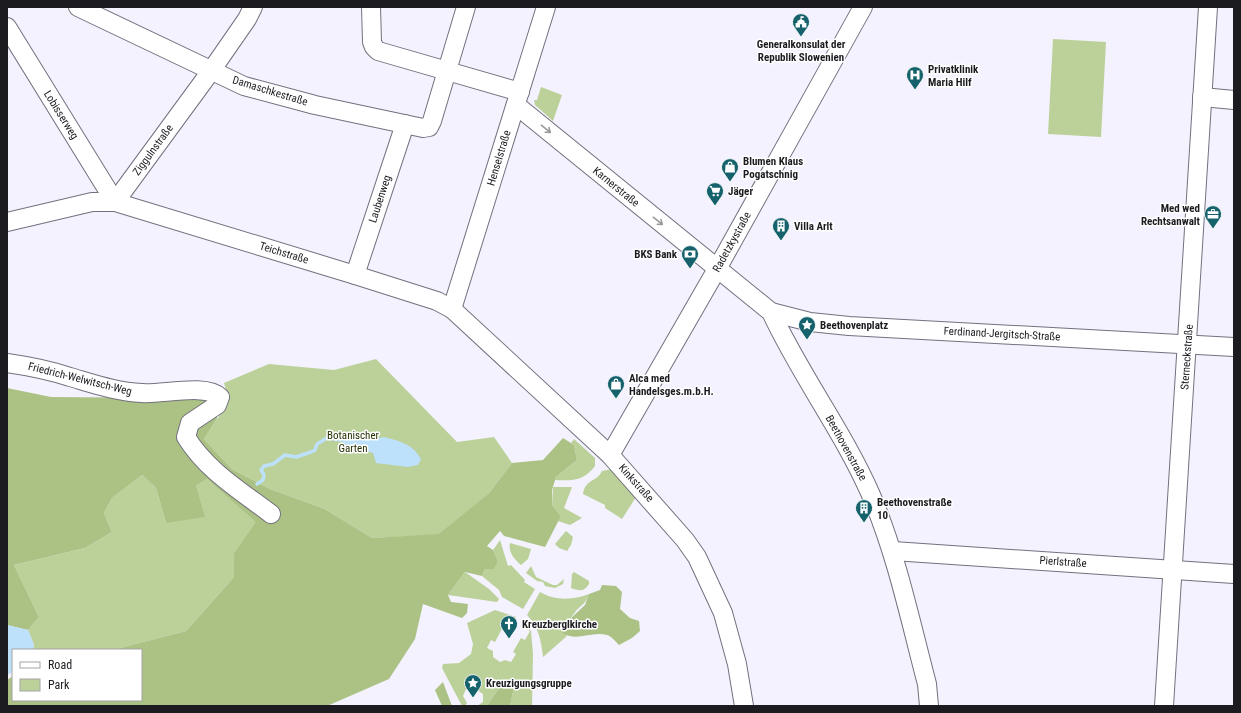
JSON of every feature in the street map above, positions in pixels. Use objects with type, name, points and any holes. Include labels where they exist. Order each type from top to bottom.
[{"type":"street","name":"Damaschkestraße","points":[[78,7],[101,12],[211,71],[244,86],[279,96],[423,128],[429,127],[447,70]]},
{"type":"street","name":"Ziggulnstraße","points":[[115,202],[211,71],[247,19],[253,7]]},
{"type":"street","points":[[371,7],[374,47],[378,51],[447,70],[518,99]]},
{"type":"street","points":[[447,70],[466,7]]},
{"type":"street","name":"Henselstraße","points":[[452,309],[546,7]]},
{"type":"street","name":"Radetzkystraße","points":[[610,455],[717,269],[863,7]]},
{"type":"street","name":"Sterneckstraße","points":[[1164,706],[1188,345],[1208,7]]},
{"type":"street","name":"Lobisserweg","points":[[7,27],[115,202]]},
{"type":"street","points":[[1202,97],[1234,100]]},
{"type":"street","name":"Karnerstraße","points":[[518,99],[717,269]]},
{"type":"street","name":"Laubenweg","points":[[355,275],[405,124]]},
{"type":"street","points":[[7,222],[92,202],[115,202]]},
{"type":"street","name":"Teichstraße","points":[[115,202],[437,301],[452,309]]},
{"type":"street","name":"Beethovenstraße","points":[[717,269],[771,312],[785,342],[857,467],[893,551],[927,684],[929,706]]},
{"type":"street","name":"Kinkstraße","points":[[452,309],[610,455],[673,525],[700,564],[723,613],[737,664],[744,706]]},
{"type":"street","name":"Ferdinand-Jergitsch-Straße","points":[[771,312],[810,322],[849,326],[1234,347]]},
{"type":"street","name":"Friedrich-Welwitsch-Weg","points":[[7,363],[32,366],[120,391],[144,394],[192,390],[215,392],[220,397],[217,405],[190,423],[186,438],[197,454],[217,473],[271,514]]},
{"type":"street","name":"Pierlstraße","points":[[893,551],[1234,574]]},
{"type":"green space","points":[[1053,39],[1106,42],[1101,137],[1048,134]]},
{"type":"green space","points":[[541,87],[562,95],[553,121],[535,105],[534,100],[537,100]]},
{"type":"green space","name":"Botanischer Garten","points":[[376,359],[457,442],[494,437],[512,463],[489,493],[439,535],[372,538],[325,509],[270,489],[232,469],[204,439],[229,401],[224,383],[269,364],[334,370]]},
{"type":"green space","points":[[7,388],[51,397],[184,398],[217,396],[217,419],[204,439],[232,469],[270,489],[325,509],[372,538],[439,534],[489,493],[512,463],[543,460],[563,438],[574,445],[577,460],[556,477],[552,490],[552,505],[561,516],[545,547],[504,536],[500,531],[487,546],[493,550],[498,561],[494,569],[485,569],[482,576],[465,572],[448,595],[451,602],[468,604],[467,613],[462,618],[423,604],[415,639],[389,679],[327,706],[7,706],[7,680],[12,677],[12,701],[142,701],[142,649],[116,649],[186,631],[234,577],[234,553],[256,522],[207,479],[196,486],[205,517],[166,523],[156,488],[142,475],[112,498],[104,513],[112,532],[85,548],[14,565],[39,617],[28,630],[7,625]]},
{"type":"green space","points":[[574,439],[595,458],[595,466],[586,475],[577,479],[555,480],[556,477],[577,460],[574,445],[571,443]]},
{"type":"green space","points":[[612,469],[636,497],[622,519],[605,508],[605,505],[583,494],[586,486],[600,475],[602,471]]},
{"type":"green space","points":[[142,475],[156,488],[166,523],[196,486],[207,479],[257,522],[234,553],[234,577],[186,631],[116,649],[33,649],[34,645],[28,630],[39,617],[14,565],[85,548],[112,532],[104,513],[112,498]]},
{"type":"green space","points":[[553,487],[572,487],[564,508],[582,518],[570,525],[558,521],[561,516],[552,505]]},
{"type":"green space","points":[[566,531],[573,537],[571,545],[567,551],[559,548],[555,544]]},
{"type":"green space","points":[[500,540],[508,566],[511,565],[525,580],[524,582],[535,589],[523,609],[502,597],[499,590],[482,576],[485,569],[494,568],[498,561],[493,550]]},
{"type":"green space","points":[[510,543],[531,549],[528,559],[521,565],[512,555]]},
{"type":"green space","points":[[531,566],[536,577],[553,585],[557,585],[564,579],[563,584],[555,588],[545,586],[543,582],[537,581],[526,573]]},
{"type":"green space","points":[[465,572],[489,589],[499,599],[497,602],[448,595]]},
{"type":"green space","points":[[574,572],[589,581],[589,584],[583,590],[571,588],[572,574]]},
{"type":"green space","points":[[602,585],[616,586],[622,592],[620,609],[630,618],[639,621],[640,631],[632,638],[619,645],[607,635],[595,634],[573,637],[562,633],[568,621],[585,605],[589,594],[600,590]]},
{"type":"green space","points":[[540,592],[552,597],[564,599],[589,594],[588,598],[572,616],[567,625],[563,633],[567,636],[543,657],[539,634],[527,615]]},
{"type":"green space","points":[[495,610],[516,617],[514,622],[506,617],[500,625],[503,627],[495,642],[491,640],[487,648],[493,651],[493,657],[500,662],[505,660],[511,662],[516,654],[513,652],[521,638],[525,640],[530,631],[521,626],[524,623],[531,631],[533,654],[532,706],[510,706],[514,687],[501,685],[487,706],[477,706],[483,702],[483,694],[474,688],[466,689],[463,696],[467,703],[465,706],[462,706],[442,668],[443,664],[459,663],[471,654],[473,644],[467,623]]},
{"type":"green space","points":[[443,682],[452,706],[442,706],[435,690]]},
{"type":"green space","points":[[501,685],[514,687],[510,706],[487,706]]},
{"type":"water","points":[[384,437],[405,444],[414,450],[421,459],[418,465],[408,467],[376,463],[373,453],[344,444],[341,440],[375,439]]},
{"type":"water","points":[[7,625],[28,630],[34,645],[33,649],[12,649],[12,672],[7,675]]},
{"type":"waterway","points":[[257,484],[263,480],[264,475],[261,470],[264,466],[273,464],[285,455],[296,457],[311,452],[315,450],[317,444],[327,438],[341,440]]},
{"type":"place","name":"Generalkonsulat der Republik Slowenien","points":[[801,37]]},
{"type":"place","name":"Privatklinik Maria Hilf","points":[[915,90]]},
{"type":"place","name":"Blumen Klaus Pogatschnig","points":[[730,182]]},
{"type":"place","name":"Jäger","points":[[715,206]]},
{"type":"place","name":"Med wed Rechtsanwalt","points":[[1213,229]]},
{"type":"place","name":"Villa Arlt","points":[[781,241]]},
{"type":"place","name":"BKS Bank","points":[[690,269]]},
{"type":"place","name":"Beethovenplatz","points":[[807,340]]},
{"type":"place","name":"Alca med Handelsges.m.b.H.","points":[[616,399]]},
{"type":"place","name":"Beethovenstraße 10","points":[[864,523]]},
{"type":"place","name":"Kreuzberglkirche","points":[[509,639]]},
{"type":"place","name":"Kreuzigungsgruppe","points":[[473,698]]}]
